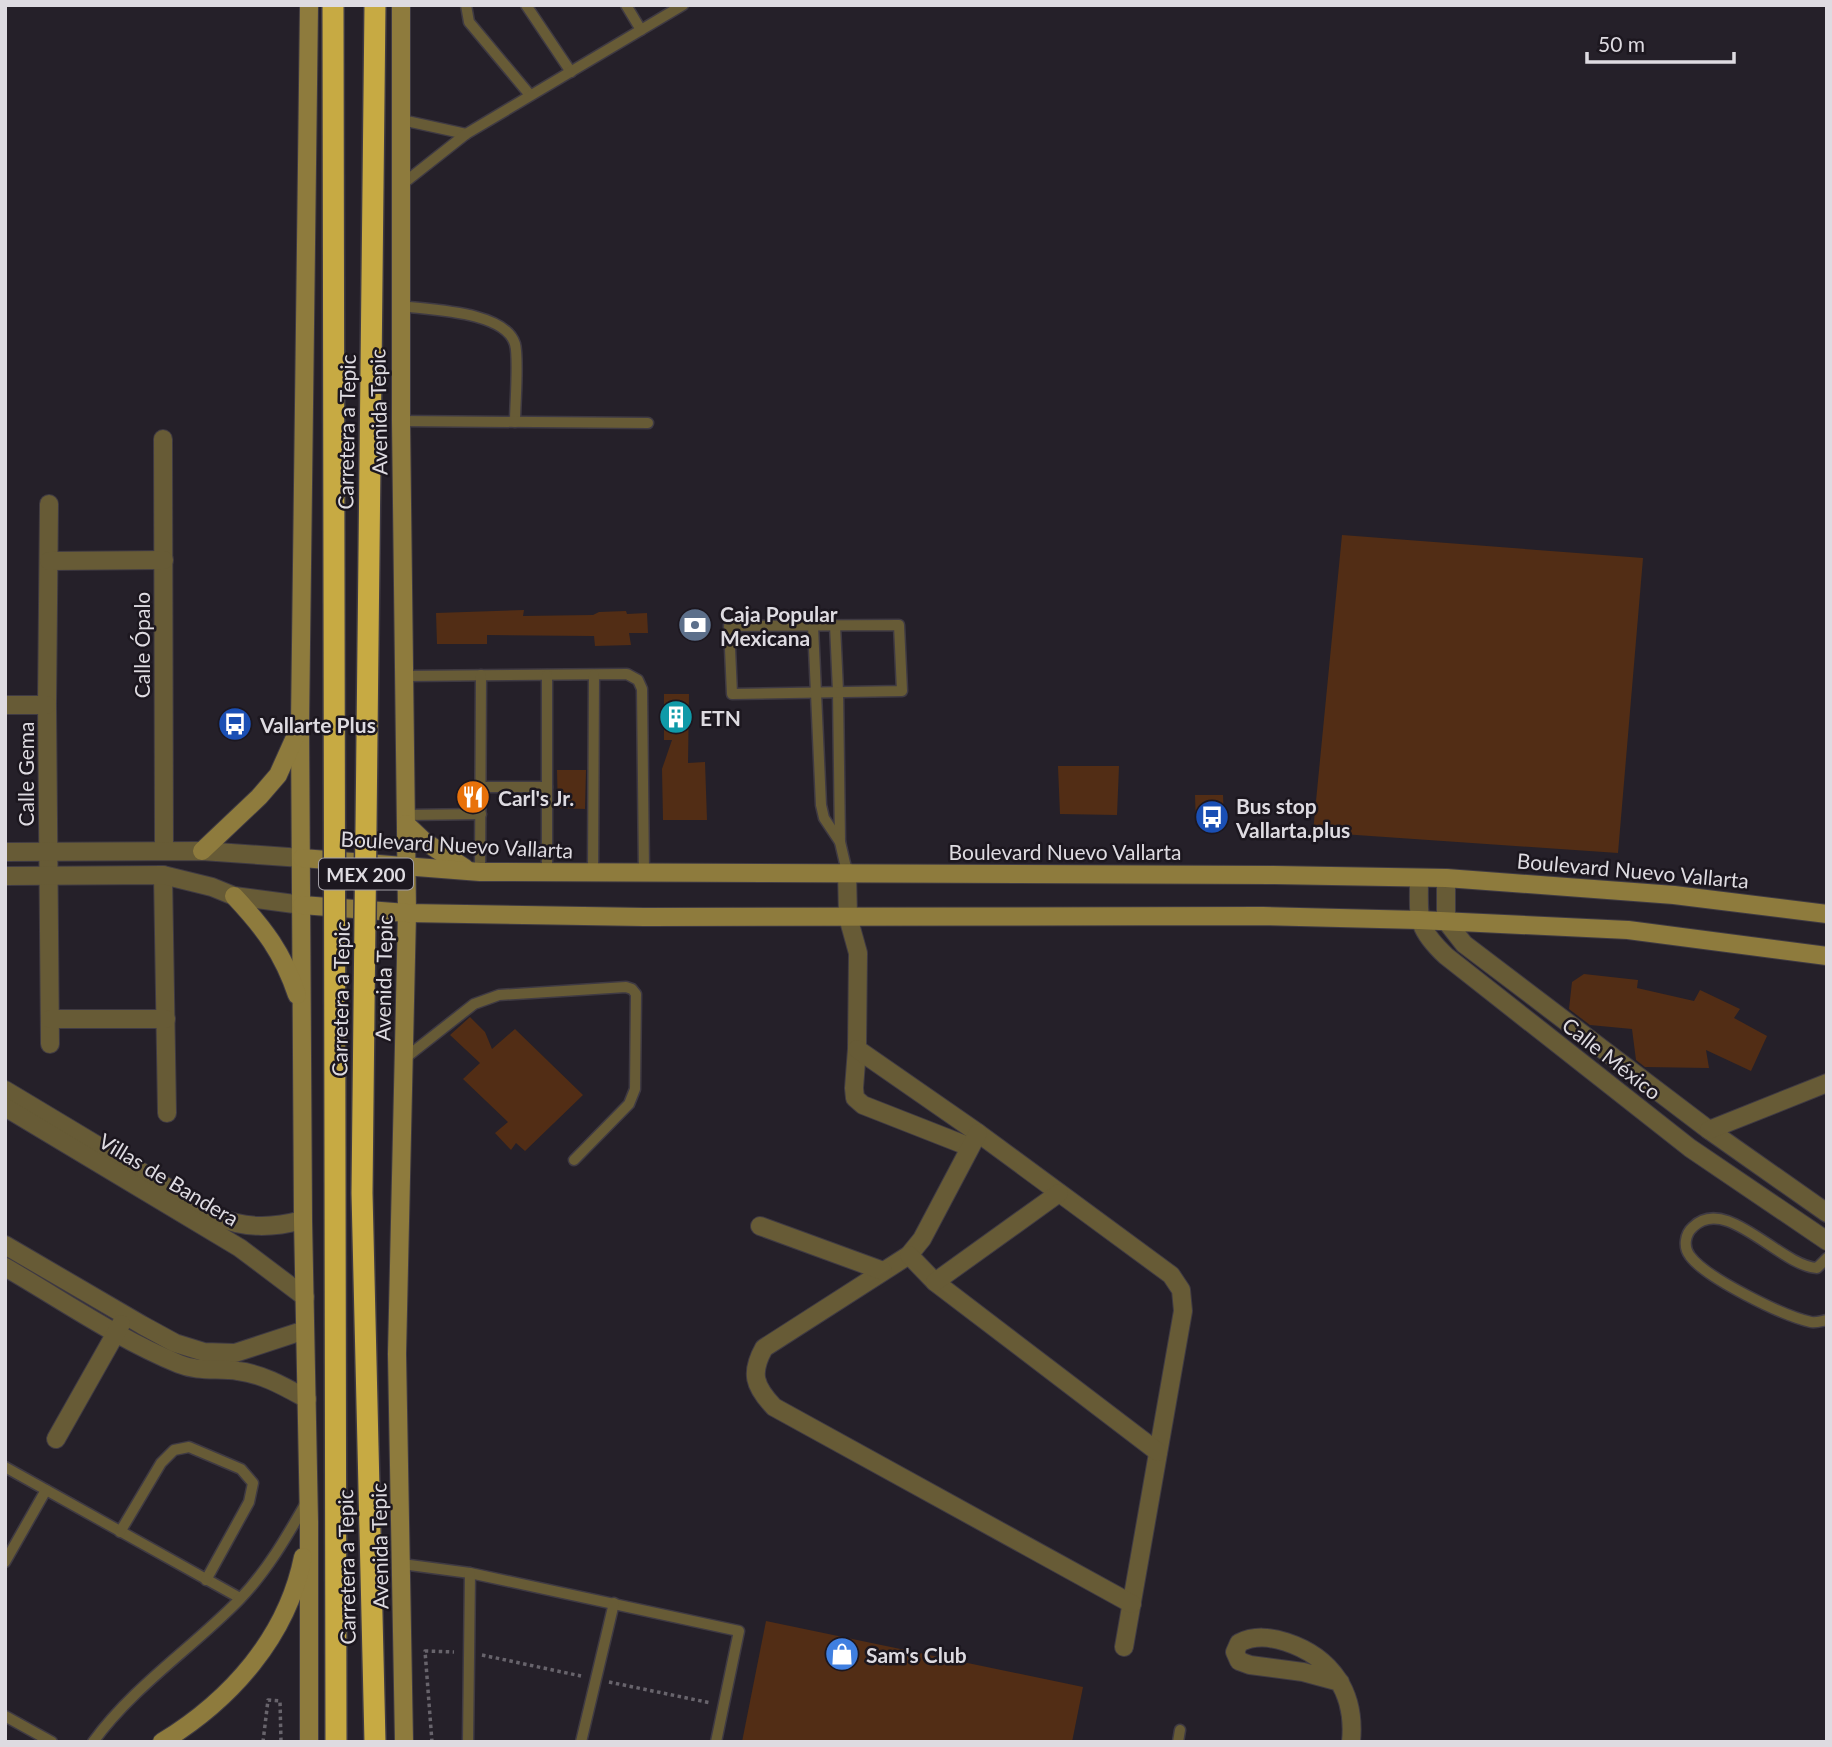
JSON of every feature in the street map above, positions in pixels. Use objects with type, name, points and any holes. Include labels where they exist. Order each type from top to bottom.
[{"type":"highway","name":"Carretera a Tepic","points":[[332,5],[336,1742]]},
{"type":"highway","name":"Carretera a Tepic","points":[[374,5],[362,1192],[375,1742]]},
{"type":"main road","points":[[309,5],[300,725],[303,1220],[309,1498],[309,1742]]},
{"type":"main road","name":"Avenida Tepic","points":[[401,5],[400,306],[407,912],[397,1353],[404,1742]]},
{"type":"main road","points":[[202,851],[259,797],[278,775],[300,725]]},
{"type":"main road","points":[[406,819],[424,841],[476,872]]},
{"type":"main road","name":"Boulevard Nuevo Vallarta","points":[[302,858],[476,872],[847,872],[1446,878],[1674,895],[1827,914]]},
{"type":"main road","points":[[234,896],[274,943],[288,967],[302,1010]]},
{"type":"main road","points":[[302,905],[407,912],[644,917],[1263,916],[1419,920],[1628,930],[1827,956]]},
{"type":"main road","points":[[162,1742],[182,1730],[250,1670],[275,1632],[291,1599],[301,1566],[309,1522]]},
{"type":"street","name":"Calle Ópalo","points":[[163,439],[164,850]]},
{"type":"street","name":"Calle Gema","points":[[48,504],[50,1044]]},
{"type":"street","points":[[48,561],[164,560]]},
{"type":"street","points":[[5,705],[47,705]]},
{"type":"street","points":[[5,852],[164,850],[302,858]]},
{"type":"street","points":[[847,872],[848,917],[858,953],[857,1049],[853,1088],[855,1098],[863,1105],[974,1140]]},
{"type":"street","points":[[163,875],[167,1113]]},
{"type":"street","points":[[5,876],[163,875],[212,887],[234,896],[302,905]]},
{"type":"street","points":[[1419,878],[1419,920]]},
{"type":"street","points":[[1446,878],[1446,921]]},
{"type":"street","name":"Calle México","points":[[1419,920],[1431,942],[1446,956],[1690,1148],[1827,1241]]},
{"type":"street","name":"Calle México","points":[[1446,921],[1464,944],[1709,1130],[1827,1213]]},
{"type":"street","points":[[50,1019],[166,1019]]},
{"type":"street","points":[[857,1049],[974,1140],[1059,1193],[1171,1275],[1181,1290],[1183,1311],[1124,1647]]},
{"type":"street","points":[[1709,1130],[1827,1083]]},
{"type":"street","name":"Villas de Bandera","points":[[5,1090],[215,1216],[247,1226],[266,1227],[303,1220]]},
{"type":"street","name":"Villas de Bandera","points":[[5,1107],[240,1248],[305,1297]]},
{"type":"street","points":[[974,1140],[922,1239],[909,1255],[764,1348],[756,1362],[755,1379],[762,1394],[774,1406],[1132,1604]]},
{"type":"street","points":[[935,1282],[1059,1193]]},
{"type":"street","points":[[240,1248],[247,1226]]},
{"type":"street","points":[[760,1226],[883,1271]]},
{"type":"street","points":[[305,1330],[236,1362],[209,1371],[182,1365],[117,1332],[6,1268],[10,1248],[175,1343],[236,1362],[307,1399]]},
{"type":"street","points":[[909,1255],[935,1282],[1158,1452]]},
{"type":"street","points":[[56,1439],[125,1315]]},
{"type":"street","points":[[1340,1682],[1303,1672],[1250,1665],[1239,1661],[1235,1652],[1239,1643],[1248,1638],[1271,1637],[1302,1647],[1322,1660],[1340,1682],[1349,1702],[1351,1742]]},
{"type":"lane","points":[[466,5],[470,22],[530,95]]},
{"type":"lane","points":[[526,5],[571,72]]},
{"type":"lane","points":[[626,5],[641,30]]},
{"type":"lane","points":[[400,186],[466,134],[683,5]]},
{"type":"lane","points":[[402,120],[466,134]]},
{"type":"lane","points":[[400,306],[462,314],[497,323],[509,332],[516,346],[515,422]]},
{"type":"lane","points":[[401,421],[648,423]]},
{"type":"lane","points":[[835,625],[840,842],[847,872]]},
{"type":"lane","points":[[899,625],[902,691],[732,694],[729,626],[813,626],[899,625]]},
{"type":"lane","points":[[813,626],[821,804],[824,818],[840,842]]},
{"type":"lane","points":[[404,676],[627,674],[638,680],[642,689],[644,873]]},
{"type":"lane","points":[[476,872],[482,787],[481,675]]},
{"type":"lane","points":[[547,675],[547,872]]},
{"type":"lane","points":[[593,873],[594,675]]},
{"type":"lane","points":[[482,787],[547,787]]},
{"type":"lane","points":[[406,819],[481,814]]},
{"type":"lane","points":[[404,1059],[474,1004],[499,995],[625,987],[632,989],[636,994],[635,1089],[629,1104],[574,1160]]},
{"type":"lane","points":[[1827,1258],[1817,1268],[1808,1267],[1726,1219],[1710,1219],[1694,1224],[1685,1242],[1688,1254],[1720,1281],[1787,1314],[1814,1322],[1827,1320]]},
{"type":"lane","points":[[120,1532],[161,1463],[174,1450],[189,1447],[241,1469],[253,1483],[249,1502],[206,1580]]},
{"type":"lane","points":[[5,1467],[240,1598]]},
{"type":"lane","points":[[5,1562],[46,1490]]},
{"type":"lane","points":[[93,1742],[112,1716],[240,1598],[275,1557],[309,1498]]},
{"type":"lane","points":[[402,1564],[470,1573],[739,1631],[716,1742]]},
{"type":"lane","points":[[468,1742],[470,1573]]},
{"type":"lane","points":[[581,1742],[614,1602]]},
{"type":"lane","points":[[5,1716],[52,1742]]},
{"type":"path","points":[[432,1742],[425,1651],[469,1652],[723,1706]]},
{"type":"path","points":[[263,1742],[268,1700],[280,1701],[281,1742]]},
{"type":"building","points":[[1342,535],[1643,558],[1618,853],[1313,832]]},
{"type":"building","points":[[524,610],[523,616],[593,615],[599,612],[626,611],[627,614],[647,613],[648,633],[629,633],[631,645],[595,646],[594,636],[487,635],[487,644],[437,644],[436,613]]},
{"type":"building","points":[[664,694],[689,694],[688,763],[705,762],[707,820],[663,820],[662,769],[672,740],[664,740]]},
{"type":"building","points":[[1058,766],[1119,766],[1117,815],[1060,814]]},
{"type":"building","points":[[557,770],[586,770],[585,809],[558,808]]},
{"type":"building","points":[[1195,795],[1223,795],[1224,823],[1196,823]]},
{"type":"building","points":[[1584,974],[1638,980],[1637,988],[1694,1001],[1700,990],[1740,1009],[1734,1018],[1767,1036],[1751,1071],[1706,1050],[1709,1068],[1645,1067],[1636,1060],[1632,1029],[1590,1025],[1569,1009],[1572,982]]},
{"type":"building","points":[[470,1017],[485,1032],[492,1049],[515,1029],[583,1095],[525,1151],[516,1143],[511,1150],[495,1133],[508,1122],[463,1079],[480,1063],[450,1035]]},
{"type":"building","name":"Sam's Club","points":[[766,1621],[1083,1687],[1072,1742],[742,1742]]},
{"type":"place","name":"Caja Popular Mexicana","points":[[695,625]]},
{"type":"place","name":"ETN","points":[[676,717]]},
{"type":"place","name":"Vallarte Plus","points":[[235,724]]},
{"type":"place","name":"Carl's Jr.","points":[[473,797]]},
{"type":"place","name":"Bus stop Vallarta.plus","points":[[1212,817]]},
{"type":"place","name":"Sam's Club","points":[[842,1654]]}]
